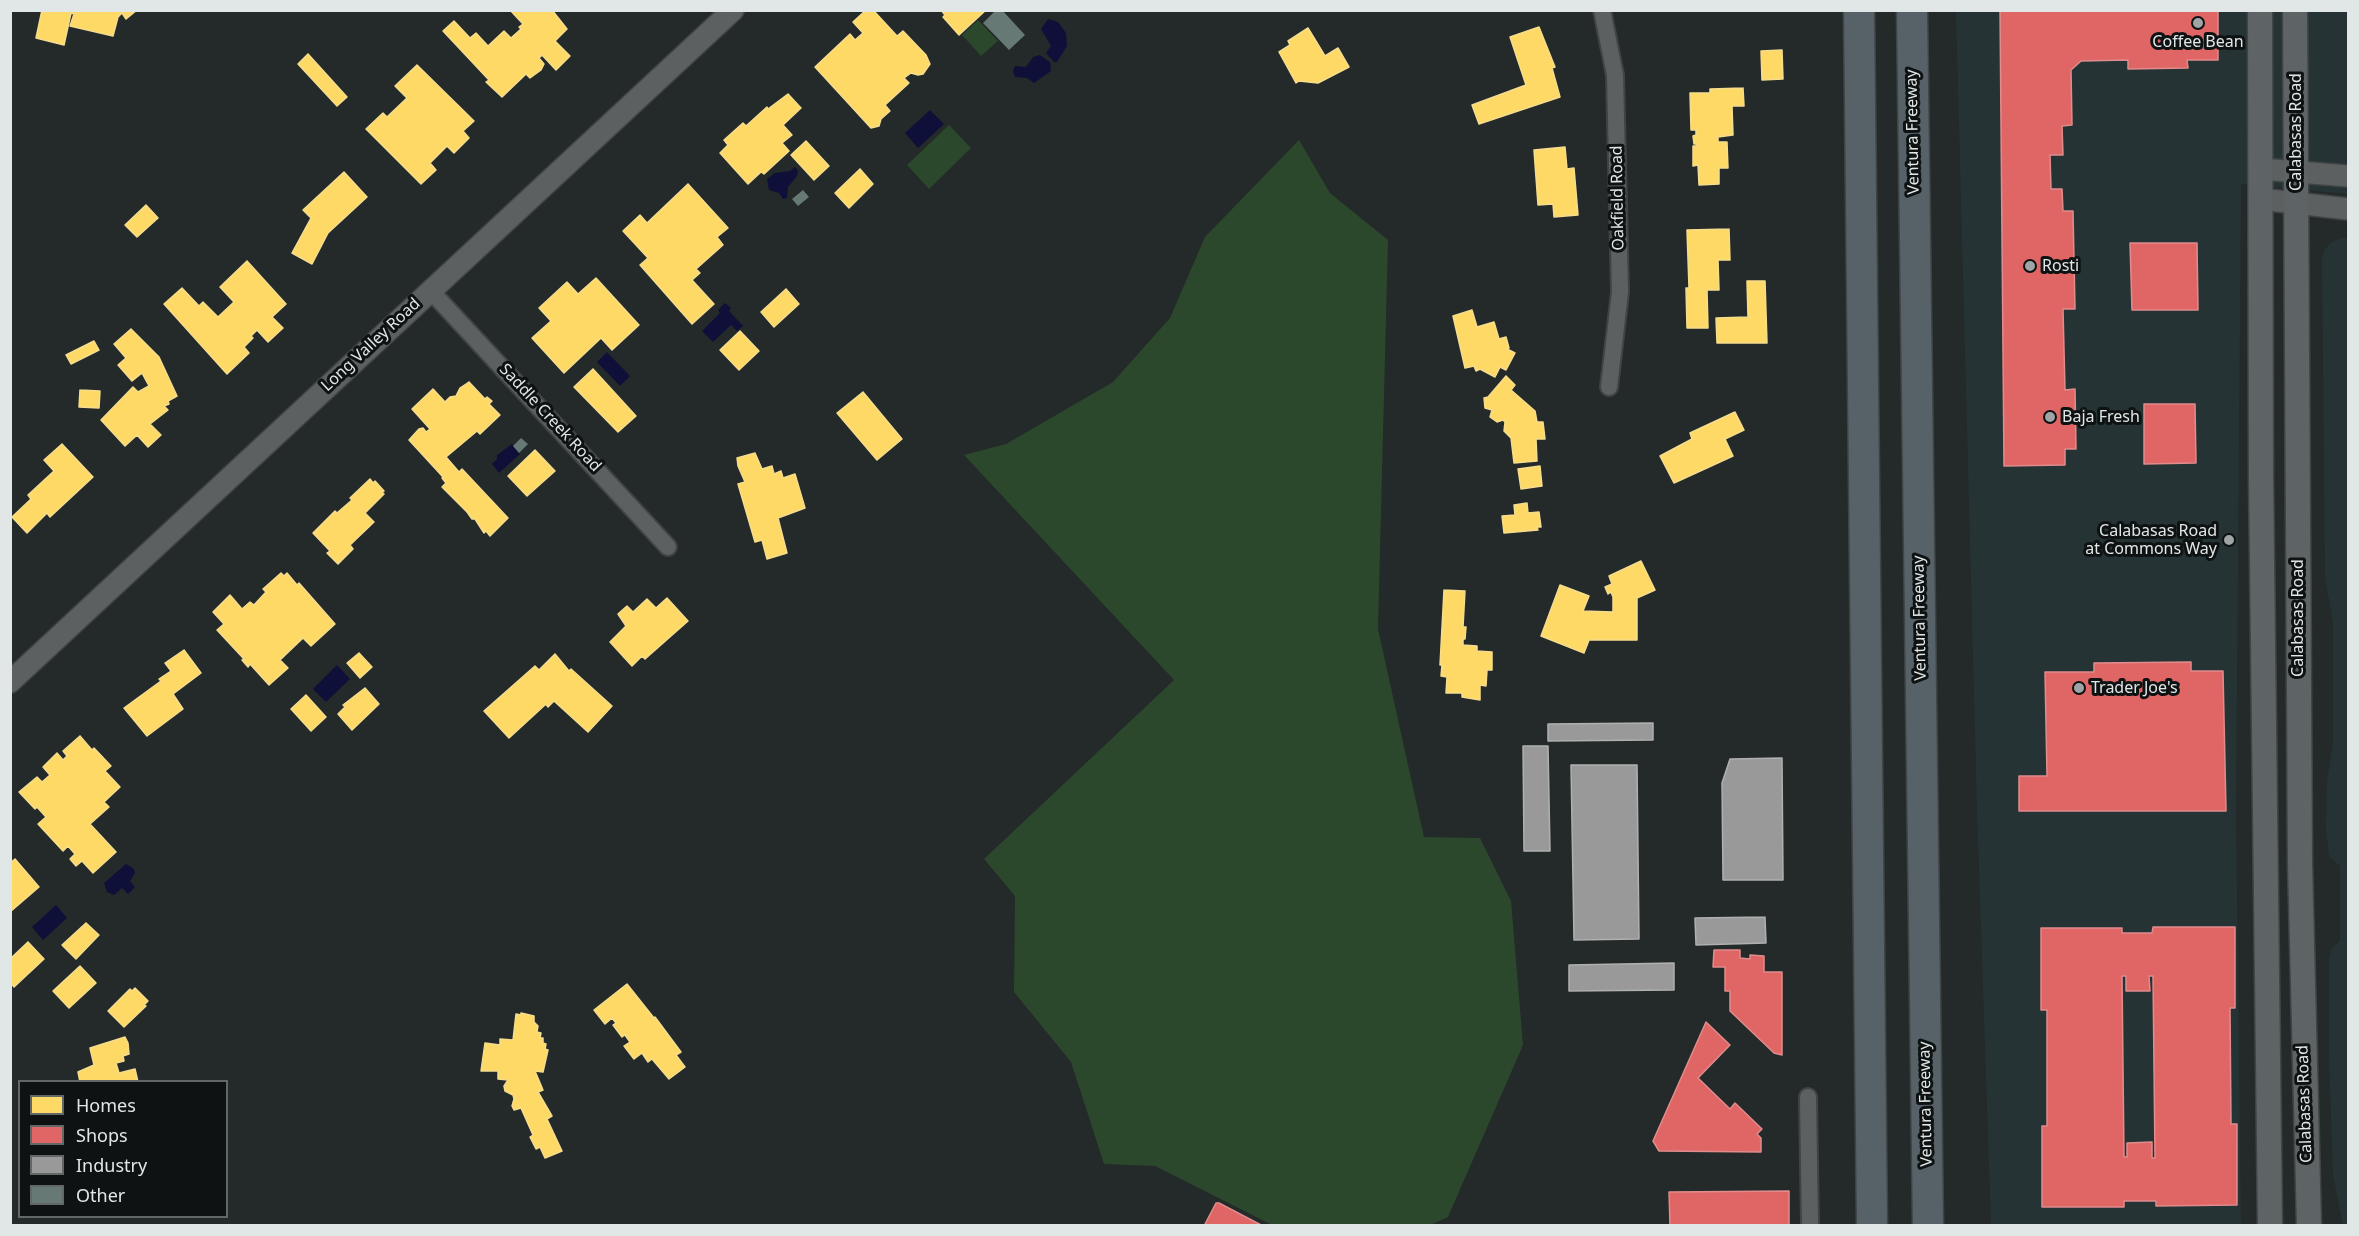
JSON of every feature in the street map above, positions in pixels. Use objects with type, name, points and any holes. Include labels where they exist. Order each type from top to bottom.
[{"type":"highway","points":[[1859,10],[1872,1226]]},
{"type":"highway","name":"Ventura Freeway","points":[[1912,10],[1928,1226]]},
{"type":"main road","points":[[2260,10],[2261,477],[2270,1226]]},
{"type":"main road","name":"Calabasas Road","points":[[2295,10],[2296,477],[2301,907],[2309,1226]]},
{"type":"main road","points":[[2261,477],[2296,477]]},
{"type":"main road","points":[[2267,907],[2301,907]]},
{"type":"street","name":"Long Valley Road","points":[[10,682],[733,10]]},
{"type":"street","name":"Oakfield Road","points":[[1602,10],[1615,75],[1620,292],[1609,387]]},
{"type":"street","points":[[2261,169],[2349,176]]},
{"type":"street","points":[[2260,199],[2349,209]]},
{"type":"street","name":"Saddle Creek Road","points":[[430,290],[668,547]]},
{"type":"street","points":[[1808,1098],[1810,1226]]},
{"type":"shaded area","points":[[1956,11],[2348,11],[2348,194],[2241,184],[2236,811],[2241,1225],[1991,1225],[1977,809]]},
{"type":"shaded area","points":[[1048,19],[1058,22],[1066,33],[1067,46],[1057,62],[1054,62],[1046,53],[1051,46],[1041,29]]},
{"type":"shaded area","points":[[1040,55],[1050,62],[1051,71],[1034,83],[1027,78],[1015,77],[1013,71],[1015,66],[1026,67],[1033,57]]},
{"type":"shaded area","points":[[930,110],[944,124],[918,148],[905,133]]},
{"type":"shaded area","points":[[795,167],[798,171],[797,176],[788,187],[787,198],[783,199],[779,193],[769,190],[767,179],[775,173],[790,171]]},
{"type":"shaded area","points":[[2341,238],[2348,239],[2348,1226],[2343,1225],[2333,1175],[2329,960],[2331,949],[2340,941],[2340,866],[2329,856],[2326,830],[2327,781],[2333,743],[2333,623],[2325,577],[2322,257],[2325,249],[2332,242]]},
{"type":"shaded area","points":[[725,303],[743,326],[737,331],[731,325],[713,342],[702,331],[720,313],[718,310]]},
{"type":"shaded area","points":[[607,352],[630,376],[620,386],[597,362]]},
{"type":"shaded area","points":[[512,444],[520,454],[499,473],[492,464],[497,459],[497,455]]},
{"type":"shaded area","points":[[337,665],[350,679],[326,702],[313,689]]},
{"type":"shaded area","points":[[126,864],[134,869],[135,873],[130,881],[135,887],[128,894],[122,888],[114,895],[107,892],[104,883]]},
{"type":"shaded area","points":[[56,905],[67,918],[43,940],[32,927]]},
{"type":"green space","points":[[978,20],[998,41],[981,56],[962,35]]},
{"type":"green space","points":[[949,125],[971,148],[929,189],[907,165]]},
{"type":"green space","points":[[1299,140],[1330,193],[1388,240],[1378,629],[1424,837],[1480,838],[1511,901],[1523,1045],[1448,1217],[1430,1225],[1272,1225],[1155,1166],[1104,1164],[1071,1062],[1014,992],[1015,896],[984,859],[1174,680],[964,455],[1006,444],[1113,382],[1170,318],[1205,237]]},
{"type":"building: Homes","points":[[42,10],[137,10],[126,19],[122,13],[118,17],[113,36],[70,26],[74,14],[71,13],[64,45],[36,38]]},
{"type":"building: Homes","points":[[510,10],[552,10],[567,29],[555,41],[570,56],[556,70],[542,55],[539,58],[544,64],[541,70],[530,78],[526,74],[502,97],[486,82],[489,80],[443,31],[454,21],[470,38],[476,33],[488,46],[504,31],[511,38],[521,29],[519,27],[523,24]]},
{"type":"building: Homes","points":[[866,10],[873,10],[897,36],[903,31],[926,55],[930,64],[923,74],[911,73],[904,78],[909,83],[885,105],[890,111],[881,119],[879,126],[871,128],[815,67],[850,34],[855,40],[863,33],[853,22]]},
{"type":"building: Homes","points":[[941,10],[986,10],[959,35],[943,17],[945,15]]},
{"type":"building: Homes","points":[[1539,27],[1555,67],[1552,68],[1560,97],[1479,124],[1472,105],[1526,85],[1510,37]]},
{"type":"building: Homes","points":[[1308,28],[1325,56],[1338,48],[1349,67],[1318,83],[1299,81],[1296,83],[1279,52],[1290,45],[1288,41]]},
{"type":"building: Homes","points":[[1782,50],[1783,79],[1762,80],[1761,51]]},
{"type":"building: Homes","points":[[308,54],[347,97],[337,106],[298,64]]},
{"type":"building: Homes","points":[[417,65],[474,121],[463,131],[469,138],[454,153],[447,146],[430,163],[436,170],[421,184],[366,129],[383,113],[387,117],[407,98],[395,86]]},
{"type":"building: Homes","points":[[1743,88],[1744,106],[1732,106],[1733,135],[1718,137],[1718,142],[1727,142],[1728,168],[1719,168],[1719,184],[1699,185],[1698,165],[1693,166],[1693,146],[1697,146],[1694,144],[1693,136],[1696,135],[1696,130],[1691,130],[1690,93],[1710,93],[1710,89]]},
{"type":"building: Homes","points":[[788,94],[801,108],[783,125],[792,135],[782,143],[789,151],[764,174],[761,172],[748,184],[720,153],[728,145],[724,140],[743,123],[746,126],[767,107],[768,109]]},
{"type":"building: Homes","points":[[806,141],[829,166],[814,180],[791,155]]},
{"type":"building: Homes","points":[[1565,147],[1567,169],[1574,168],[1578,215],[1554,217],[1553,204],[1538,205],[1534,150]]},
{"type":"building: Homes","points":[[860,169],[873,184],[849,208],[835,193]]},
{"type":"building: Homes","points":[[344,172],[367,197],[328,233],[312,264],[292,253],[311,218],[303,210]]},
{"type":"building: Homes","points":[[688,184],[728,228],[717,237],[723,245],[696,269],[700,273],[692,280],[714,304],[692,324],[640,265],[648,258],[623,231],[640,215],[647,223]]},
{"type":"building: Homes","points":[[146,205],[158,218],[137,237],[125,225]]},
{"type":"building: Homes","points":[[1729,229],[1730,260],[1718,260],[1719,290],[1707,290],[1708,328],[1687,328],[1686,288],[1689,288],[1687,230]]},
{"type":"building: Homes","points":[[247,261],[286,304],[272,317],[283,328],[268,342],[257,330],[244,347],[249,353],[227,374],[164,304],[182,288],[199,306],[203,302],[218,317],[234,302],[220,287]]},
{"type":"building: Homes","points":[[596,278],[639,325],[612,350],[601,338],[564,373],[532,338],[551,321],[539,308],[567,282],[578,294]]},
{"type":"building: Homes","points":[[1747,281],[1765,281],[1767,343],[1717,343],[1716,318],[1748,317]]},
{"type":"building: Homes","points":[[786,289],[799,304],[774,327],[761,312]]},
{"type":"building: Homes","points":[[1472,310],[1477,327],[1494,322],[1499,339],[1506,337],[1509,348],[1507,349],[1515,353],[1506,370],[1500,367],[1495,377],[1480,369],[1476,371],[1474,366],[1465,368],[1453,316]]},
{"type":"building: Homes","points":[[131,329],[159,357],[177,396],[164,406],[168,410],[150,424],[161,435],[148,447],[137,435],[125,446],[101,420],[133,387],[138,392],[149,386],[142,373],[132,381],[118,365],[126,358],[114,344]]},
{"type":"building: Homes","points":[[740,331],[759,351],[739,370],[720,350]]},
{"type":"building: Homes","points":[[94,341],[99,350],[71,364],[66,355]]},
{"type":"building: Homes","points":[[593,369],[636,416],[618,432],[574,387]]},
{"type":"building: Homes","points":[[1506,376],[1515,385],[1511,390],[1535,411],[1537,422],[1543,422],[1545,439],[1536,439],[1537,461],[1514,463],[1511,438],[1504,431],[1505,422],[1503,420],[1497,422],[1490,417],[1492,410],[1485,408],[1484,398],[1488,397]]},
{"type":"building: Homes","points":[[469,382],[485,399],[487,397],[492,401],[489,404],[500,415],[480,434],[477,431],[446,457],[459,472],[462,469],[508,518],[490,536],[486,531],[484,533],[475,519],[472,519],[442,487],[446,483],[443,477],[409,440],[419,429],[423,428],[426,432],[430,429],[412,409],[433,389],[445,402],[450,397],[456,396],[460,388]]},
{"type":"building: Homes","points":[[80,390],[100,391],[99,408],[79,407]]},
{"type":"building: Homes","points":[[863,392],[902,439],[877,460],[837,413]]},
{"type":"building: Homes","points":[[1735,412],[1744,430],[1725,439],[1733,456],[1674,483],[1660,456],[1692,439],[1690,433]]},
{"type":"building: Homes","points":[[62,444],[93,477],[50,517],[47,513],[27,533],[12,517],[31,499],[28,495],[54,471],[44,460]]},
{"type":"building: Homes","points":[[535,450],[555,471],[527,496],[508,476]]},
{"type":"building: Homes","points":[[755,453],[762,469],[772,466],[774,474],[781,471],[783,478],[795,474],[805,508],[778,518],[787,553],[767,559],[762,540],[755,542],[738,484],[745,482],[737,458]]},
{"type":"building: Homes","points":[[1540,466],[1542,486],[1521,489],[1518,469]]},
{"type":"building: Homes","points":[[370,479],[384,491],[382,492],[384,494],[365,513],[374,522],[350,545],[353,549],[338,564],[327,553],[330,551],[313,533],[335,511],[337,513],[352,500],[350,498]]},
{"type":"building: Homes","points":[[1527,503],[1528,513],[1539,512],[1541,527],[1537,527],[1538,530],[1504,533],[1502,516],[1515,515],[1514,505]]},
{"type":"building: Homes","points":[[1641,561],[1655,590],[1637,598],[1637,640],[1589,640],[1584,653],[1541,636],[1560,585],[1589,596],[1583,611],[1613,612],[1613,597],[1611,592],[1608,594],[1605,587],[1612,584],[1609,576]]},
{"type":"building: Homes","points":[[281,573],[284,576],[287,573],[297,585],[299,583],[335,624],[311,646],[303,638],[280,660],[288,668],[269,685],[250,664],[248,667],[242,660],[244,659],[217,630],[224,624],[213,612],[230,595],[242,609],[250,602],[254,605],[266,592],[263,589]]},
{"type":"building: Homes","points":[[1444,590],[1465,591],[1463,627],[1466,627],[1463,645],[1477,646],[1477,651],[1492,652],[1492,670],[1487,670],[1486,686],[1480,685],[1480,700],[1462,697],[1462,693],[1446,693],[1447,677],[1441,676],[1442,665],[1440,665]]},
{"type":"building: Homes","points":[[667,598],[688,621],[645,659],[642,656],[632,666],[610,642],[626,626],[618,614],[627,606],[633,612],[647,599],[656,608]]},
{"type":"building: Homes","points":[[184,650],[201,673],[173,694],[183,709],[147,736],[124,708],[161,681],[159,679],[171,671],[165,663]]},
{"type":"building: Homes","points":[[359,653],[372,667],[360,678],[347,663]]},
{"type":"building: Homes","points":[[555,654],[569,671],[571,669],[612,706],[588,732],[554,701],[548,707],[546,704],[509,738],[484,711],[535,666],[539,670]]},
{"type":"building: Homes","points":[[365,688],[379,704],[352,730],[338,714],[345,707],[343,705]]},
{"type":"building: Homes","points":[[306,695],[326,717],[311,731],[291,709]]},
{"type":"building: Homes","points":[[80,736],[111,766],[105,771],[120,787],[104,802],[109,807],[90,824],[116,852],[93,873],[82,861],[76,866],[70,859],[75,854],[68,846],[63,851],[38,824],[46,817],[19,792],[37,777],[42,782],[50,775],[43,767],[57,753],[63,760],[67,756],[63,751]]},
{"type":"building: Homes","points":[[15,859],[39,887],[10,912],[10,863]]},
{"type":"building: Homes","points":[[86,923],[99,935],[76,959],[62,945]]},
{"type":"building: Homes","points":[[28,942],[44,959],[14,987],[10,982],[10,959]]},
{"type":"building: Homes","points":[[80,966],[96,983],[69,1008],[53,991]]},
{"type":"building: Homes","points":[[627,984],[681,1052],[676,1055],[685,1067],[669,1079],[652,1059],[648,1062],[642,1053],[634,1059],[624,1046],[630,1042],[625,1035],[622,1037],[613,1025],[616,1023],[612,1018],[605,1024],[594,1010]]},
{"type":"building: Homes","points":[[135,988],[148,1001],[144,1005],[146,1006],[124,1027],[108,1011],[130,989],[132,991]]},
{"type":"building: Homes","points":[[521,1013],[534,1016],[534,1022],[538,1026],[537,1032],[541,1033],[540,1038],[543,1038],[543,1043],[546,1044],[545,1049],[548,1050],[543,1072],[535,1071],[543,1090],[538,1092],[552,1116],[547,1119],[562,1151],[545,1158],[540,1147],[536,1149],[530,1137],[533,1135],[521,1108],[514,1110],[512,1106],[513,1095],[505,1091],[504,1086],[508,1080],[498,1079],[498,1071],[481,1071],[485,1043],[500,1045],[500,1039],[513,1040],[516,1014],[521,1015]]},
{"type":"building: Homes","points":[[125,1037],[129,1054],[123,1056],[124,1061],[116,1063],[119,1073],[135,1069],[138,1080],[80,1080],[78,1072],[94,1065],[90,1048]]},
{"type":"building: Shops","points":[[2000,10],[2218,10],[2218,60],[2187,60],[2188,68],[2128,69],[2128,60],[2081,61],[2071,70],[2072,125],[2062,126],[2063,155],[2050,155],[2051,189],[2062,189],[2063,211],[2073,211],[2075,309],[2063,309],[2065,390],[2075,389],[2076,449],[2065,449],[2065,465],[2004,466]]},
{"type":"building: Shops","points":[[2130,243],[2197,243],[2198,310],[2132,310]]},
{"type":"building: Shops","points":[[2144,404],[2195,404],[2196,463],[2144,464]]},
{"type":"building: Shops","points":[[2191,662],[2191,671],[2223,671],[2226,811],[2019,811],[2019,776],[2047,776],[2045,672],[2094,672],[2094,663]]},
{"type":"building: Shops","points":[[2153,927],[2235,927],[2235,1008],[2230,1008],[2231,1124],[2237,1124],[2237,1205],[2156,1206],[2156,1201],[2124,1201],[2124,1207],[2042,1207],[2042,1126],[2047,1126],[2047,1010],[2041,1010],[2041,928],[2122,928],[2122,933],[2152,933]],"holes":[[[2122,976],[2126,976],[2126,991],[2150,991],[2149,976],[2153,976],[2155,1158],[2152,1158],[2152,1142],[2127,1143],[2127,1157],[2124,1157]]]},
{"type":"building: Shops","points":[[1714,950],[1740,950],[1740,958],[1750,959],[1750,955],[1764,956],[1764,972],[1782,972],[1782,1055],[1774,1053],[1730,1011],[1730,991],[1725,991],[1725,967],[1713,967]]},
{"type":"building: Shops","points":[[1706,1022],[1730,1045],[1698,1078],[1730,1109],[1735,1103],[1762,1129],[1757,1134],[1761,1138],[1761,1152],[1659,1151],[1653,1141]]},
{"type":"building: Shops","points":[[1789,1191],[1789,1226],[1670,1226],[1669,1192]]},
{"type":"building: Shops","points":[[1216,1203],[1219,1203],[1263,1226],[1204,1226]]},
{"type":"building: Industry","points":[[1653,723],[1653,740],[1548,741],[1548,724]]},
{"type":"building: Industry","points":[[1523,746],[1548,746],[1550,851],[1524,851]]},
{"type":"building: Industry","points":[[1782,758],[1783,880],[1723,880],[1722,783],[1730,759]]},
{"type":"building: Industry","points":[[1571,765],[1637,765],[1639,939],[1574,940]]},
{"type":"building: Industry","points":[[1765,917],[1766,943],[1696,945],[1695,918]]},
{"type":"building: Industry","points":[[1674,963],[1674,990],[1569,991],[1569,965]]},
{"type":"building: Other","points":[[996,10],[1002,10],[1025,35],[1009,50],[983,23]]},
{"type":"building: Other","points":[[803,190],[809,197],[798,206],[792,199]]},
{"type":"building: Other","points":[[521,438],[528,444],[519,453],[513,446]]},
{"type":"place","name":"Coffee Bean","points":[[2198,23]]},
{"type":"place","name":"Rosti","points":[[2030,266]]},
{"type":"place","name":"Baja Fresh","points":[[2050,417]]},
{"type":"place","name":"Calabasas Road at Commons Way","points":[[2229,540]]},
{"type":"place","name":"Trader Joe's","points":[[2079,688]]}]
